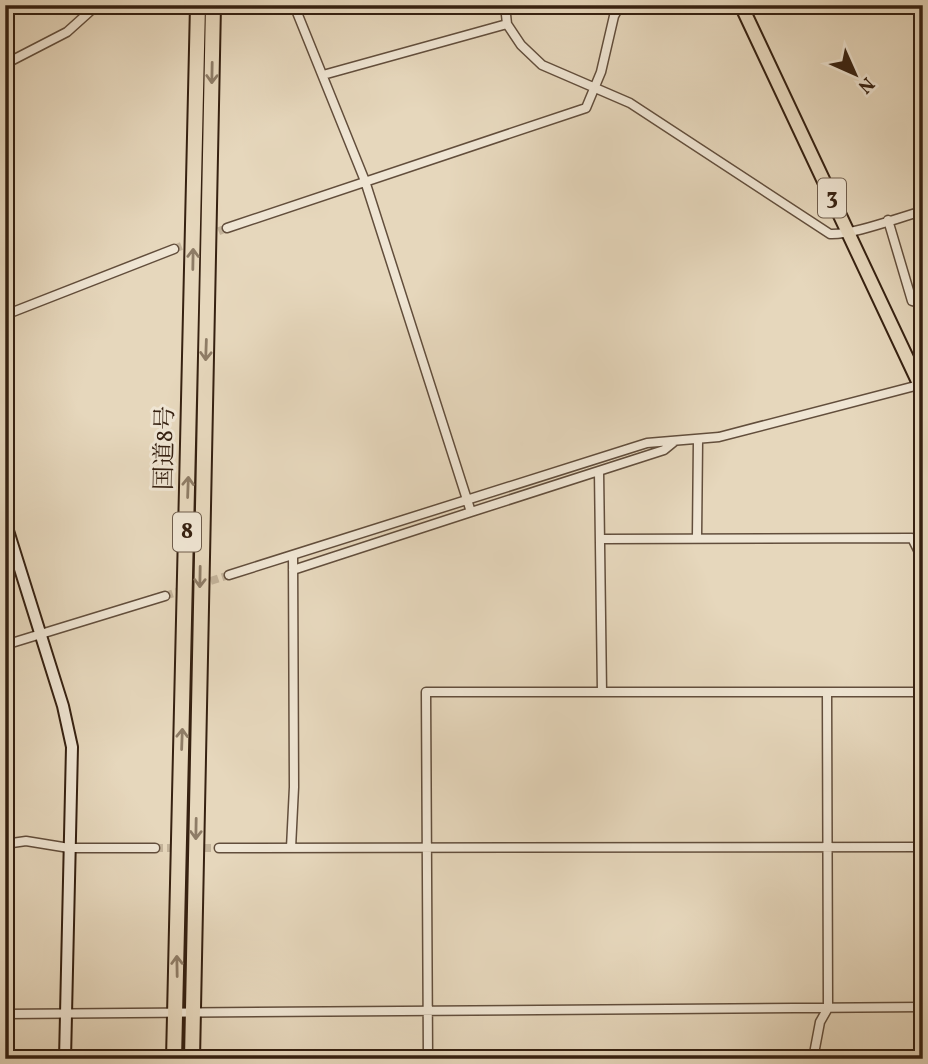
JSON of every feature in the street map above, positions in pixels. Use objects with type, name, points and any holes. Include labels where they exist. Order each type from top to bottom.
[{"type":"highway","name":"国道8号","points":[[174,1059],[198,5]]},
{"type":"highway","name":"国道8号","points":[[192,1059],[213,5]]},
{"type":"main road","name":"3","points":[[741,5],[922,387]]},
{"type":"street","points":[[5,64],[67,32],[97,5]]},
{"type":"street","points":[[294,5],[365,181],[471,512]]},
{"type":"street","points":[[505,5],[507,24],[521,45],[542,65],[630,103],[692,141],[830,234],[849,235],[862,227],[923,211]]},
{"type":"street","points":[[227,228],[586,108],[596,87],[614,16],[621,5]]},
{"type":"street","points":[[323,75],[507,24]]},
{"type":"street","points":[[888,220],[912,301],[923,304]]},
{"type":"street","points":[[5,315],[174,249]]},
{"type":"street","points":[[229,575],[647,443],[698,441],[922,387]]},
{"type":"street","points":[[293,570],[664,450],[675,441]]},
{"type":"street","points":[[697,537],[698,441]]},
{"type":"street","points":[[600,471],[602,692]]},
{"type":"street","points":[[5,521],[41,634],[72,747],[65,1059]]},
{"type":"street","points":[[602,539],[912,538],[923,560]]},
{"type":"street","points":[[291,848],[294,788],[293,556]]},
{"type":"street","points":[[5,645],[165,596]]},
{"type":"street","points":[[428,1059],[426,692],[923,692]]},
{"type":"street","points":[[813,1059],[820,1022],[828,1008],[827,692]]},
{"type":"street","points":[[5,844],[26,841],[69,848],[155,848]]},
{"type":"street","points":[[219,848],[923,847]]},
{"type":"street","points":[[5,1014],[923,1007]]},
{"type":"tunnel","points":[[174,249],[227,228]]},
{"type":"tunnel","points":[[165,596],[229,575]]},
{"type":"tunnel","points":[[155,848],[219,848]]}]
